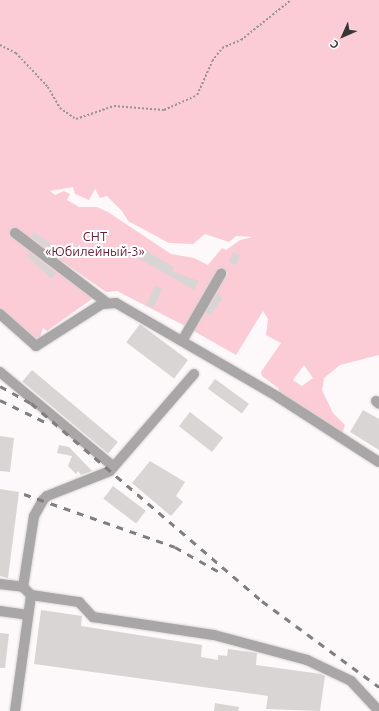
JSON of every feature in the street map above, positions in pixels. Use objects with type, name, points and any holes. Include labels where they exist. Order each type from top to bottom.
[{"type":"lane","points":[[15,233],[106,302],[123,306],[278,397],[379,462]]},
{"type":"lane","points":[[182,341],[221,274]]},
{"type":"lane","points":[[0,314],[36,346],[106,302]]},
{"type":"lane","points":[[0,372],[114,467]]},
{"type":"lane","points":[[23,587],[34,516],[43,500],[114,467],[194,374]]},
{"type":"lane","points":[[0,584],[23,587],[31,595],[79,602],[93,617],[214,635],[307,660],[351,681],[378,711]]},
{"type":"lane","points":[[16,711],[31,595]]},
{"type":"lane","points":[[0,612],[28,615]]},
{"type":"path","points":[[0,45],[16,53],[48,87],[60,108],[76,119],[114,106],[164,110],[197,95],[212,61],[222,48],[241,40],[291,0]]},
{"type":"green space","name":"СНТ «Юбилейный-3»","points":[[0,0],[379,0],[379,355],[340,365],[324,378],[322,390],[333,413],[345,425],[342,434],[282,396],[278,388],[262,376],[261,372],[281,343],[266,335],[268,319],[263,311],[236,355],[192,330],[228,273],[223,270],[187,327],[117,291],[106,292],[14,228],[11,231],[96,296],[47,331],[43,328],[40,337],[35,339],[0,310]],"holes":[[[73,187],[75,194],[89,200],[95,189],[100,198],[107,196],[122,211],[128,221],[169,243],[193,244],[205,234],[229,242],[236,236],[253,237],[240,240],[226,250],[222,248],[208,265],[194,258],[171,254],[108,212],[97,207],[79,207],[67,200],[70,194],[64,191],[55,195],[50,191]],[[304,365],[313,378],[302,386],[293,380]]]},
{"type":"building","points":[[34,232],[61,250],[57,255],[31,237]]},
{"type":"building","points":[[143,249],[174,267],[172,271],[199,281],[194,290],[138,258]]},
{"type":"building","points":[[233,252],[240,255],[236,265],[229,262]]},
{"type":"building","points":[[30,253],[56,273],[51,279],[27,256]]},
{"type":"building","points":[[155,285],[162,288],[154,308],[146,305]]},
{"type":"building","points":[[217,294],[223,298],[211,315],[205,311]]},
{"type":"building","points":[[140,324],[188,360],[174,378],[126,342]]},
{"type":"building","points":[[32,370],[118,442],[108,453],[22,381]]},
{"type":"building","points":[[215,379],[249,404],[242,413],[208,389]]},
{"type":"building","points":[[363,410],[379,419],[379,450],[350,432]]},
{"type":"building","points":[[190,412],[223,438],[212,452],[179,426]]},
{"type":"building","points":[[0,436],[14,438],[10,472],[0,471]]},
{"type":"building","points":[[59,445],[69,447],[92,471],[81,475],[78,471],[76,474],[68,466],[72,456],[57,453]]},
{"type":"building","points":[[150,461],[185,482],[176,496],[183,502],[171,516],[132,483]]},
{"type":"building","points":[[113,486],[146,511],[136,523],[103,499]]},
{"type":"building","points":[[0,489],[19,492],[8,578],[0,576]]},
{"type":"building","points":[[41,610],[82,616],[81,626],[202,645],[201,657],[218,660],[218,655],[227,656],[228,649],[257,653],[256,665],[321,674],[325,676],[320,711],[266,709],[268,696],[34,664]]},
{"type":"building","points":[[0,633],[9,634],[5,668],[0,668]]},
{"type":"building","points":[[215,703],[239,707],[238,711],[214,711]]},
{"type":"railway","points":[[0,386],[31,403],[262,601],[379,687]]},
{"type":"railway","points":[[0,400],[49,424]]},
{"type":"railway","points":[[24,494],[175,547],[223,574]]}]
